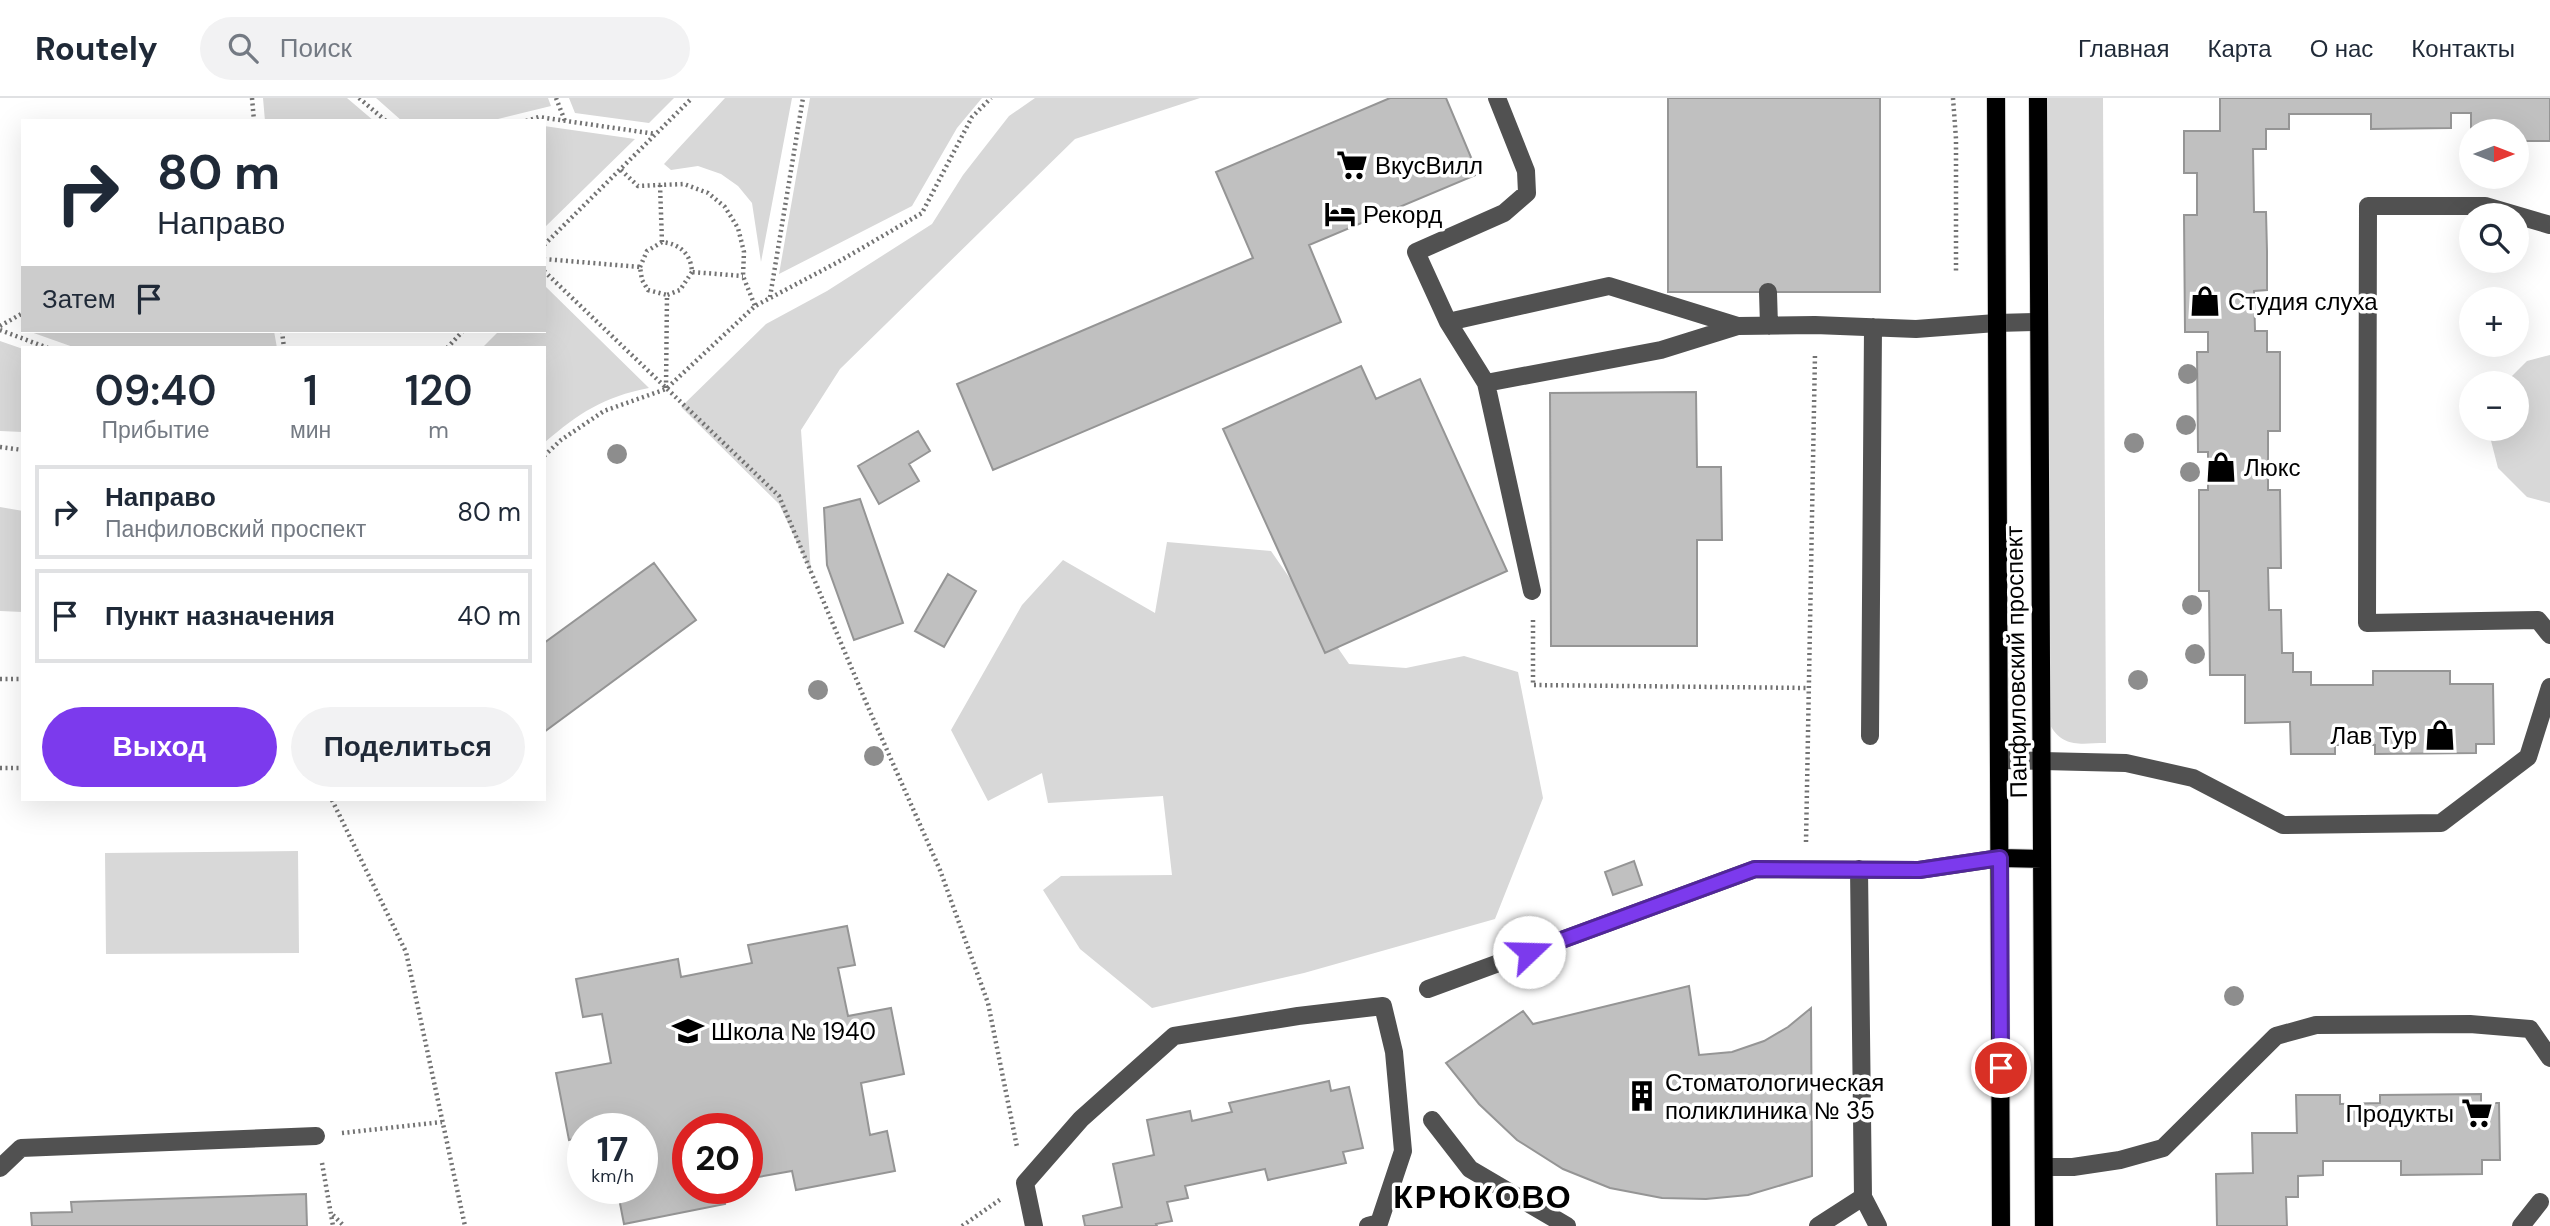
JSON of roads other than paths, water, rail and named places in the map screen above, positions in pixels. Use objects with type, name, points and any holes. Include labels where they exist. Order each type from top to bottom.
[{"type":"main road","name":"Панфиловский проспект","points":[[1996,98],[2001,1226]]},
{"type":"main road","name":"Панфиловский проспект","points":[[2038,98],[2037,322],[2044,1226]]},
{"type":"main road","points":[[2000,858],[2042,859]]},
{"type":"lane","points":[[1497,98],[1526,172],[1527,193],[1504,213],[1416,252],[1448,322],[1486,383],[1532,591]]},
{"type":"lane","points":[[2550,225],[2485,206],[2368,206],[2367,623],[2538,620],[2550,635]]},
{"type":"lane","points":[[1448,322],[1609,286],[1738,326],[1815,325],[1916,329],[2037,322]]},
{"type":"lane","points":[[1768,292],[1769,326]]},
{"type":"lane","points":[[1486,383],[1661,350],[1738,326]]},
{"type":"lane","points":[[1870,736],[1873,327]]},
{"type":"lane","points":[[2000,760],[2126,763],[2193,778],[2283,825],[2441,823],[2528,757],[2550,687]]},
{"type":"lane","points":[[1428,989],[1755,869],[1919,870],[2000,858]]},
{"type":"lane","points":[[1859,869],[1863,1197],[1878,1226]]},
{"type":"lane","points":[[1034,1226],[1025,1182],[1081,1119],[1174,1035],[1382,1006],[1394,1052],[1403,1151],[1379,1223],[1368,1226]]},
{"type":"lane","points":[[2044,1167],[2073,1167],[2120,1160],[2163,1148],[2276,1035],[2316,1025],[2470,1024],[2530,1029],[2550,1058]]},
{"type":"lane","points":[[1432,1120],[1470,1169],[1567,1226]]},
{"type":"lane","points":[[0,1168],[22,1148],[316,1136]]},
{"type":"lane","points":[[1818,1226],[1863,1197]]},
{"type":"lane","points":[[2522,1226],[2540,1202]]},
{"type":"place","name":"ВкусВилл","points":[[1352,165]]},
{"type":"place","name":"Рекорд","points":[[1340,214]]},
{"type":"place","name":"Студия слуха","points":[[2205,301]]},
{"type":"place","name":"Люкс","points":[[2221,467]]},
{"type":"place","name":"Лав Тур","points":[[2440,735]]},
{"type":"place","name":"Школа № 1940","points":[[688,1031]]},
{"type":"place","name":"Стоматологическая поликлиника № 35","points":[[1642,1096]]},
{"type":"place","name":"Продукты","points":[[2477,1113]]},
{"type":"district","name":"КРЮКОВО","points":[[1483,1197]]}]
